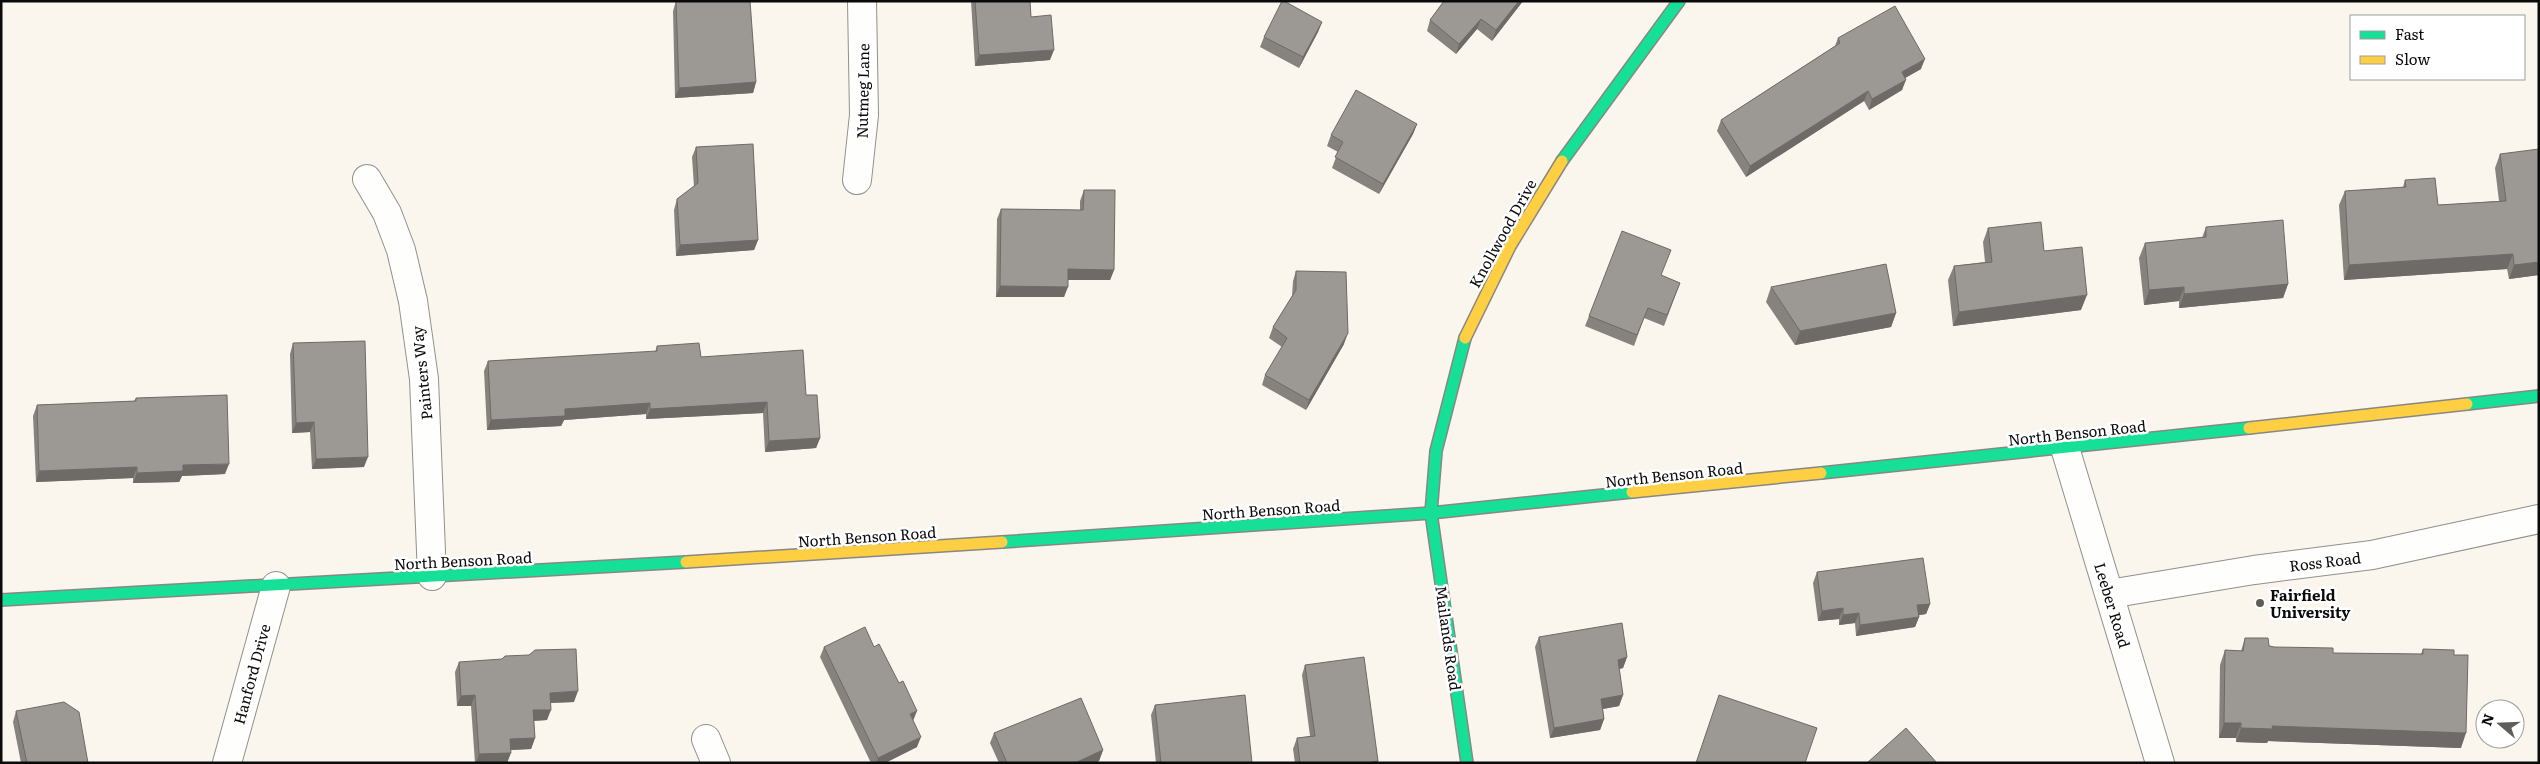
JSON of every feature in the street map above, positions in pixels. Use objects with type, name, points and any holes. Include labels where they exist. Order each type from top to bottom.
[{"type":"main road","name":"Knollwood Drive","points":[[1430,513],[1430,482],[1438,434],[1466,338],[1496,269],[1536,197],[1601,105],[1679,1]]},
{"type":"main road","name":"North Benson Road","points":[[1,600],[828,554],[1430,513],[2066,448],[2539,396]]},
{"type":"main road","name":"Mailands Road","points":[[1430,513],[1467,763]]},
{"type":"street","name":"Nutmeg Lane","points":[[857,180],[864,115],[862,1]]},
{"type":"street","name":"Painters Way","points":[[366,180],[387,213],[401,250],[413,300],[424,379],[432,576]]},
{"type":"street","name":"Leeber Road","points":[[2066,448],[2160,763]]},
{"type":"street","name":"Ross Road","points":[[2109,594],[2254,570],[2372,555],[2539,519]]},
{"type":"street","name":"Hanford Drive","points":[[227,763],[276,586]]},
{"type":"building","points":[[676,1],[750,1],[756,82],[679,88]]},
{"type":"building","points":[[975,1],[1030,1],[1031,17],[1051,15],[1054,50],[979,55]]},
{"type":"building","points":[[1282,1],[1322,22],[1303,57],[1264,37]]},
{"type":"building","points":[[1444,1],[1519,1],[1496,30],[1481,19],[1459,44],[1430,20]]},
{"type":"building","points":[[1895,6],[1925,59],[1902,72],[1906,80],[1872,99],[1868,91],[1750,166],[1721,120],[1840,43],[1838,38]]},
{"type":"building","points":[[1356,90],[1417,124],[1383,184],[1335,157],[1343,142],[1331,135]]},
{"type":"building","points":[[753,144],[758,240],[680,245],[677,199],[698,183],[696,147]]},
{"type":"building","points":[[2539,149],[2539,262],[2514,265],[2513,254],[2349,265],[2345,191],[2406,187],[2405,180],[2435,178],[2438,205],[2506,201],[2500,154]]},
{"type":"building","points":[[1084,190],[1115,190],[1114,270],[1068,269],[1068,287],[1000,286],[1001,209],[1083,210]]},
{"type":"building","points":[[2283,220],[2288,284],[2184,294],[2184,287],[2149,290],[2145,243],[2206,237],[2206,227]]},
{"type":"building","points":[[2041,222],[2044,251],[2082,247],[2087,295],[1959,312],[1954,266],[1992,262],[1988,228]]},
{"type":"building","points":[[1622,231],[1671,250],[1661,275],[1680,283],[1667,315],[1648,308],[1637,335],[1589,316]]},
{"type":"building","points":[[1886,264],[1896,313],[1800,331],[1771,287]]},
{"type":"building","points":[[1296,271],[1346,272],[1348,333],[1309,400],[1265,375],[1287,338],[1273,327],[1296,290]]},
{"type":"building","points":[[365,341],[368,457],[316,459],[314,422],[296,423],[293,343]]},
{"type":"building","points":[[699,343],[701,357],[803,350],[806,395],[817,395],[820,438],[769,441],[767,402],[650,409],[650,403],[565,409],[565,416],[491,420],[488,361],[657,351],[657,346]]},
{"type":"building","points":[[227,395],[229,464],[183,465],[183,471],[137,473],[137,467],[39,471],[37,405],[136,401],[136,398]]},
{"type":"building","points":[[1923,558],[1930,604],[1917,605],[1919,617],[1860,625],[1859,613],[1843,615],[1843,608],[1822,611],[1817,572]]},
{"type":"building","points":[[1622,623],[1627,657],[1618,660],[1623,695],[1601,699],[1604,719],[1554,728],[1539,637]]},
{"type":"building","points":[[865,627],[874,647],[879,644],[899,683],[903,681],[917,711],[910,714],[921,737],[878,758],[824,647]]},
{"type":"building","points":[[2245,638],[2268,638],[2269,646],[2274,647],[2333,648],[2333,653],[2423,654],[2423,649],[2454,650],[2454,655],[2468,655],[2466,733],[2272,726],[2273,729],[2241,728],[2241,723],[2224,723],[2225,650],[2243,651]]},
{"type":"building","points":[[576,649],[578,691],[550,693],[551,710],[533,710],[535,738],[510,739],[511,753],[479,754],[475,695],[461,696],[459,662],[529,655],[535,650]]},
{"type":"building","points":[[1364,657],[1378,761],[1368,763],[1300,763],[1297,738],[1315,736],[1305,665]]},
{"type":"building","points":[[1245,695],[1252,763],[1161,763],[1155,705]]},
{"type":"building","points":[[1719,695],[1817,728],[1805,763],[1696,763]]},
{"type":"building","points":[[1081,698],[1103,750],[1075,763],[1007,763],[994,733]]},
{"type":"building","points":[[64,702],[79,712],[88,763],[27,763],[16,711]]},
{"type":"building","points":[[1906,728],[1937,763],[1867,763]]},
{"type":"traffic: fast","points":[[1562,161],[1679,1]]},
{"type":"traffic: fast","points":[[1465,338],[1436,451],[1431,513],[1467,763]]},
{"type":"traffic: fast","points":[[2467,404],[2539,396]]},
{"type":"traffic: fast","points":[[1821,473],[2249,428]]},
{"type":"traffic: fast","points":[[1002,542],[1431,513],[1632,492]]},
{"type":"traffic: fast","points":[[1,600],[686,562]]},
{"type":"traffic: slow","points":[[1465,338],[1510,246],[1562,161]]},
{"type":"traffic: slow","points":[[2249,428],[2467,404]]},
{"type":"traffic: slow","points":[[1632,492],[1821,473]]},
{"type":"traffic: slow","points":[[686,562],[1002,542]]},
{"type":"place","name":"Fairfield University","points":[[2260,603]]}]
